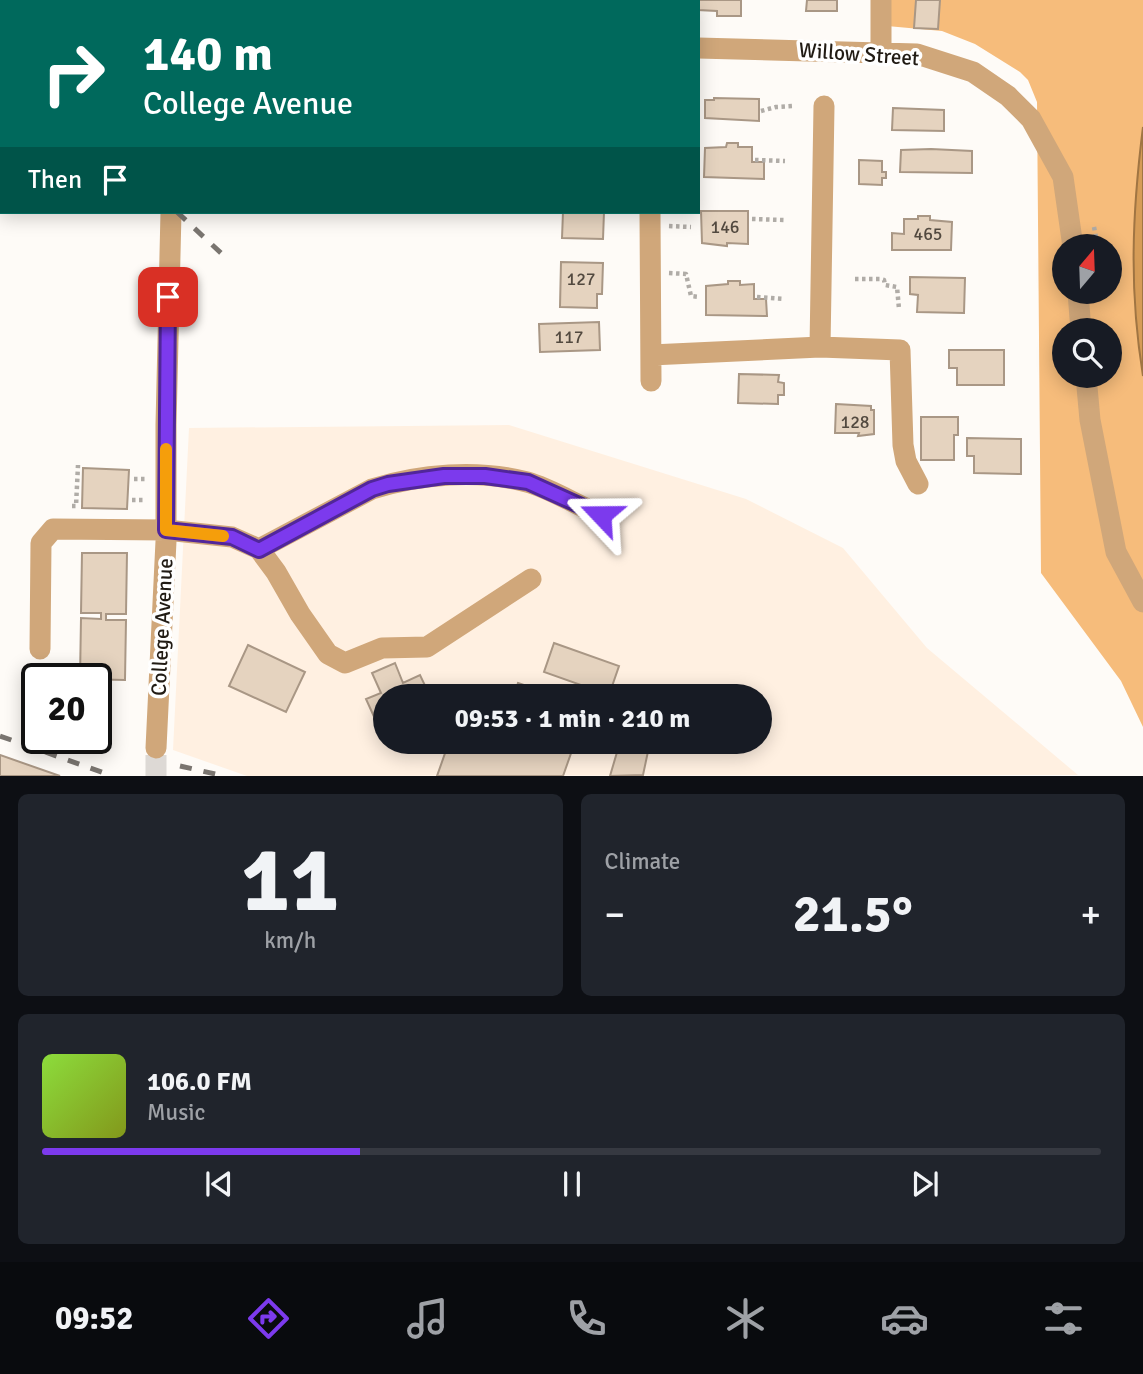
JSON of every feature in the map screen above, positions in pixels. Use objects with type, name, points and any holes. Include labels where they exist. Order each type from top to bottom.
[{"type":"street","points":[[881,0],[881,53]]},
{"type":"street","name":"Willow Street","points":[[700,48],[917,54],[974,72],[1009,96],[1031,119],[1063,177],[1071,234]]},
{"type":"street","points":[[820,347],[824,106]]},
{"type":"street","name":"College Avenue","points":[[156,748],[166,530],[171,214]]},
{"type":"street","points":[[650,214],[651,381]]},
{"type":"street","points":[[651,355],[820,347],[900,350],[903,445],[906,461],[918,484]]},
{"type":"street","points":[[1087,388],[1090,420],[1116,552],[1143,602]]},
{"type":"street","points":[[259,550],[372,489],[444,476],[485,476],[528,482],[601,515]]},
{"type":"street","points":[[40,649],[41,543],[53,529],[166,530],[232,537],[259,550],[328,654],[345,663],[382,648],[427,647],[531,579]]},
{"type":"path","points":[[761,111],[793,106]]},
{"type":"path","points":[[755,160],[785,161]]},
{"type":"path","points":[[752,219],[784,220]]},
{"type":"path","points":[[651,273],[686,274],[691,296],[700,297]]},
{"type":"path","points":[[855,279],[880,279],[884,280],[886,285],[897,287],[900,309]]},
{"type":"path","points":[[757,297],[785,299]]},
{"type":"path","points":[[66,506],[76,506],[78,465]]},
{"type":"path","points":[[134,480],[147,480]]},
{"type":"path","points":[[132,500],[147,500]]},
{"type":"shaded area","points":[[887,0],[1143,0],[1143,727],[1121,681],[1041,573],[1037,102],[1028,80],[1020,72],[975,44],[942,31],[887,26]]},
{"type":"shaded area","points":[[1143,127],[1143,376],[1134,282],[1134,221]]},
{"type":"shaded area","points":[[509,425],[746,499],[843,548],[927,648],[1078,775],[247,776],[173,750],[189,428]]},
{"type":"building","points":[[700,0],[741,0],[741,16],[717,16],[717,11],[700,10]]},
{"type":"building","points":[[807,0],[837,0],[837,11],[806,11]]},
{"type":"building","points":[[916,0],[940,0],[938,29],[914,28]]},
{"type":"building","points":[[759,99],[759,121],[705,118],[705,100]]},
{"type":"building","points":[[893,108],[944,110],[944,131],[892,130]]},
{"type":"building","points":[[727,143],[738,143],[738,147],[752,147],[752,162],[764,162],[764,179],[704,177],[705,148],[726,147]]},
{"type":"building","points":[[901,150],[972,151],[972,173],[900,172]]},
{"type":"building","points":[[859,160],[882,161],[882,172],[886,172],[886,178],[882,178],[882,185],[859,184]]},
{"type":"building","points":[[701,211],[748,211],[748,244],[727,243],[727,246],[702,243]]},
{"type":"building","points":[[563,214],[604,214],[603,239],[562,238]]},
{"type":"building","points":[[918,216],[952,222],[951,250],[892,250],[892,233],[904,234],[904,219],[918,219]]},
{"type":"building","points":[[561,262],[603,263],[602,294],[597,294],[597,308],[560,307]]},
{"type":"building","points":[[910,277],[965,278],[964,313],[917,312],[918,295],[910,294]]},
{"type":"building","points":[[728,281],[740,281],[740,285],[754,284],[754,299],[766,299],[767,316],[706,315],[706,286],[728,284]]},
{"type":"building","points":[[599,322],[600,350],[540,352],[539,324]]},
{"type":"building","points":[[949,350],[1004,350],[1004,385],[957,385],[957,368],[949,368]]},
{"type":"building","points":[[739,374],[779,375],[778,382],[784,383],[784,395],[778,395],[778,404],[738,403]]},
{"type":"building","points":[[836,404],[871,406],[871,410],[874,410],[874,434],[858,436],[859,433],[835,433]]},
{"type":"building","points":[[921,417],[958,417],[958,435],[954,435],[954,460],[921,460]]},
{"type":"building","points":[[967,438],[1021,439],[1021,474],[974,473],[974,456],[967,456]]},
{"type":"building","points":[[83,468],[129,470],[127,509],[82,508]]},
{"type":"building","points":[[82,553],[127,553],[126,614],[106,614],[106,620],[126,620],[125,680],[112,680],[112,663],[80,663],[81,618],[101,619],[101,613],[81,613]]},
{"type":"building","points":[[554,643],[619,666],[613,684],[578,684],[544,672]]},
{"type":"building","points":[[248,645],[305,672],[286,712],[229,686]]},
{"type":"building","points":[[395,663],[403,683],[420,675],[424,684],[377,684],[372,673]]},
{"type":"building","points":[[373,696],[373,714],[366,699]]},
{"type":"building","points":[[445,754],[571,754],[563,776],[437,776]]},
{"type":"building","points":[[616,754],[647,754],[643,775],[610,776]]},
{"type":"building","points":[[0,755],[60,776],[0,776]]},
{"type":"tunnel","points":[[156,748],[156,776]]},
{"type":"railway","points":[[179,214],[222,254]]},
{"type":"railway","points":[[0,736],[113,776]]},
{"type":"railway","points":[[180,766],[224,776]]},
{"type":"slow traffic","points":[[166,449],[166,530],[223,536]]},
{"type":"route","points":[[168,297],[166,530],[232,537],[259,550],[372,489],[417,479],[466,475],[528,482],[601,515]]}]
